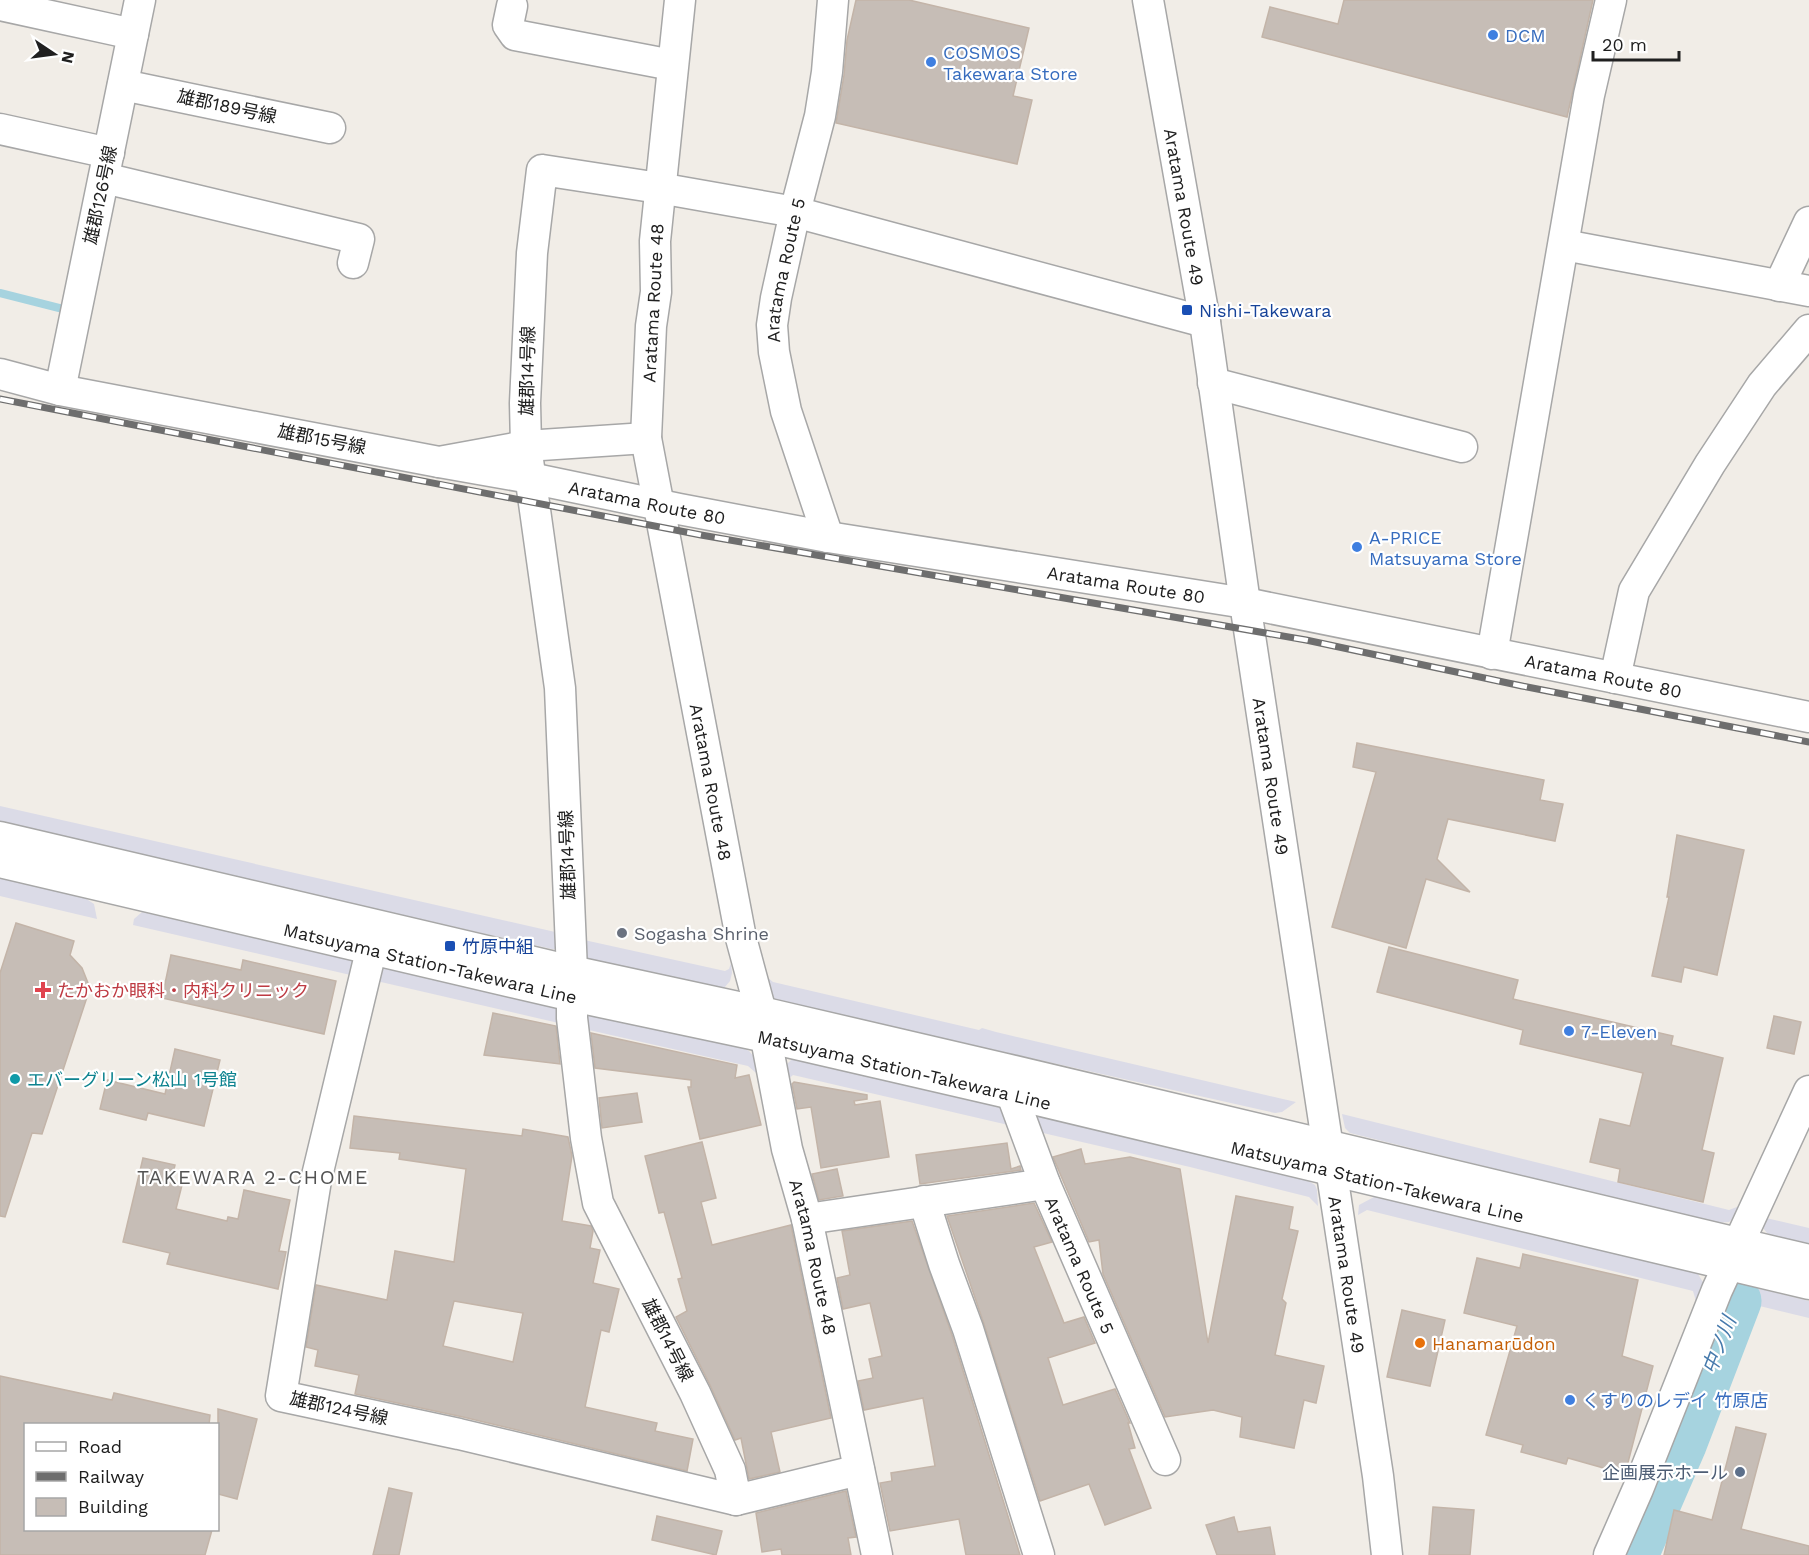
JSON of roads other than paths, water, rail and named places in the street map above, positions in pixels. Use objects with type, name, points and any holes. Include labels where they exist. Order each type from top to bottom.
[{"type":"street","name":"雄郡126号線","points":[[60,390],[141,0]]},
{"type":"street","name":"Aratama Route 48","points":[[680,0],[655,241],[656,292],[651,326],[646,438],[741,938],[764,1024],[787,1149],[807,1220],[877,1555]]},
{"type":"street","name":"Aratama Route 5","points":[[828,537],[786,411],[774,352],[772,326],[795,212],[819,116],[827,72],[833,0]]},
{"type":"street","name":"Aratama Route 49","points":[[1148,0],[1204,322],[1378,1476],[1386,1555]]},
{"type":"street","points":[[1491,654],[1589,95],[1611,0]]},
{"type":"street","points":[[0,5],[133,34]]},
{"type":"street","points":[[512,6],[508,25],[515,35],[672,65]]},
{"type":"street","name":"雄郡189号線","points":[[123,85],[330,128]]},
{"type":"street","points":[[0,129],[106,165],[359,238],[353,263]]},
{"type":"street","name":"雄郡14号線","points":[[660,188],[542,171],[532,253],[527,334],[526,447],[560,688],[572,1018],[586,1138],[598,1203],[695,1393],[730,1470],[736,1500]]},
{"type":"street","points":[[660,188],[795,212],[1204,322]]},
{"type":"street","points":[[1779,286],[1809,222]]},
{"type":"street","points":[[1564,244],[1809,291]]},
{"type":"street","points":[[1615,678],[1634,591],[1710,464],[1762,385],[1809,330]]},
{"type":"street","name":"雄郡15号線","points":[[0,374],[60,390],[439,462],[526,447],[646,438]]},
{"type":"street","points":[[1213,383],[1462,447]]},
{"type":"street","name":"Aratama Route 80","points":[[439,462],[828,537],[1245,603],[1809,717]]},
{"type":"street","name":"Matsuyama Station-Takewara Line","points":[[0,837],[122,878],[374,938],[764,1024],[1329,1157],[1734,1255],[1809,1284]]},
{"type":"street","name":"Matsuyama Station-Takewara Line","points":[[0,862],[122,878]]},
{"type":"street","name":"雄郡124号線","points":[[374,938],[316,1180],[281,1396],[459,1434],[736,1500]]},
{"type":"street","name":"Aratama Route 5","points":[[1007,1081],[1045,1184],[1165,1460]]},
{"type":"street","points":[[1609,1555],[1734,1255],[1809,1091]]},
{"type":"street","points":[[807,1220],[1045,1184]]},
{"type":"street","points":[[924,1201],[968,1329],[1039,1555]]},
{"type":"street","name":"Matsuyama Station-Takewara Line","points":[[1734,1255],[1809,1260]]},
{"type":"street","points":[[736,1500],[859,1470]]},
{"type":"water","points":[[1727,1298],[1745,1302],[1689,1448],[1676,1474],[1660,1469]]},
{"type":"water","points":[[1641,1513],[1658,1519],[1643,1555],[1623,1555]]},
{"type":"waterway","points":[[0,293],[67,310]]},
{"type":"waterway","name":"中ノ川","points":[[1633,1555],[1682,1442],[1736,1301]]},
{"type":"railway","points":[[0,399],[701,535],[1306,640],[1522,686],[1809,742]]},
{"type":"place","name":"DCM","points":[[1493,35]]},
{"type":"place","name":"COSMOS Takewara Store","points":[[931,62]]},
{"type":"place","name":"Nishi-Takewara","points":[[1187,310]]},
{"type":"place","name":"A-PRICE Matsuyama Store","points":[[1357,547]]},
{"type":"place","name":"Sogasha Shrine","points":[[622,933]]},
{"type":"place","name":"竹原中組","points":[[450,946]]},
{"type":"place","name":"たかおか眼科・内科クリニック","points":[[43,990]]},
{"type":"place","name":"7-Eleven","points":[[1569,1031]]},
{"type":"place","name":"エバーグリーン松山 1号館","points":[[15,1079]]},
{"type":"place","name":"Hanamarūdon","points":[[1420,1343]]},
{"type":"place","name":"くすりのレデイ 竹原店","points":[[1570,1400]]},
{"type":"place","name":"企画展示ホール","points":[[1740,1472]]},
{"type":"district","name":"TAKEWARA 2-CHOME","points":[[253,1177]]}]
